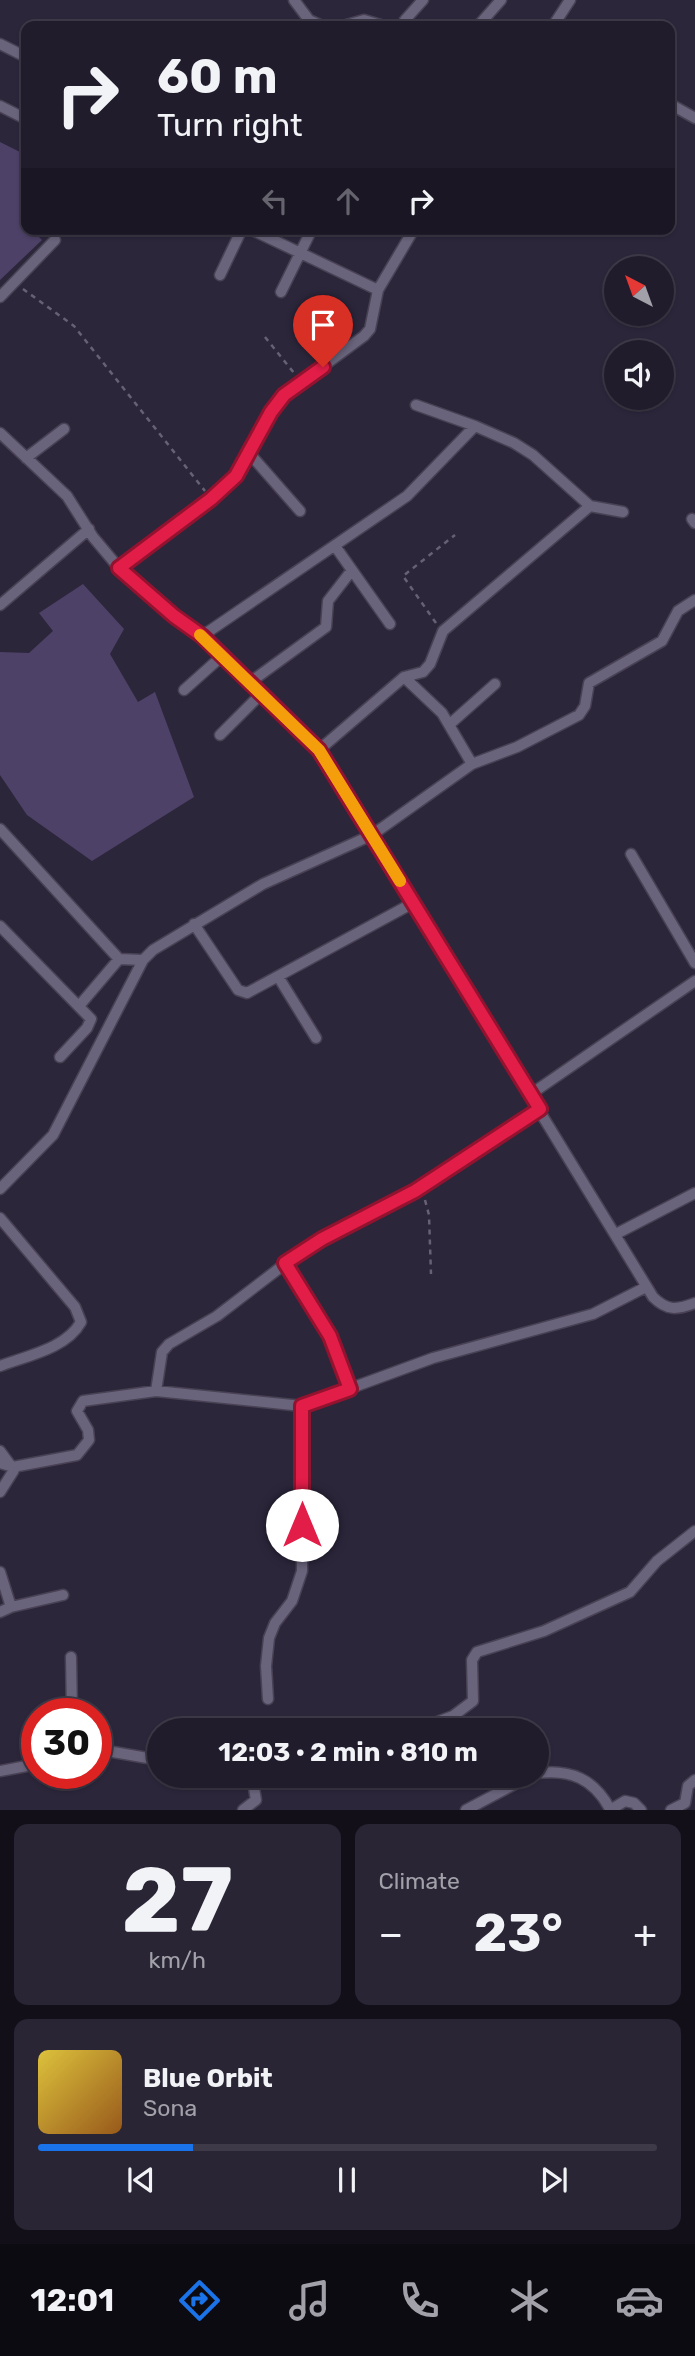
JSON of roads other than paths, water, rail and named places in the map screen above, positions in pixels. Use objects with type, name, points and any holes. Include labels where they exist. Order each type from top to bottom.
[{"type":"street","points":[[294,0],[311,21]]},
{"type":"street","points":[[405,20],[423,0]]},
{"type":"street","points":[[482,21],[501,0]]},
{"type":"street","points":[[556,21],[570,0]]},
{"type":"street","points":[[0,44],[21,54]]},
{"type":"street","points":[[0,106],[21,116]]},
{"type":"street","points":[[675,106],[695,118]]},
{"type":"street","points":[[220,275],[239,235]]},
{"type":"street","points":[[262,235],[378,290]]},
{"type":"street","points":[[281,292],[309,235]]},
{"type":"street","points":[[119,568],[211,499],[242,470],[271,412],[301,381],[351,348],[364,336],[370,329],[378,290],[410,235]]},
{"type":"street","points":[[0,297],[55,240]]},
{"type":"street","points":[[416,405],[514,443],[533,455],[590,506],[623,512]]},
{"type":"street","points":[[202,636],[407,496],[475,426]]},
{"type":"street","points":[[26,458],[64,429]]},
{"type":"street","points":[[0,433],[67,496],[119,568],[174,616],[202,636],[319,750],[531,1094],[646,1287],[662,1306],[672,1309],[695,1303]]},
{"type":"street","points":[[250,454],[300,511]]},
{"type":"street","points":[[319,750],[404,677],[423,672],[443,631],[590,506]]},
{"type":"street","points":[[0,605],[89,528]]},
{"type":"street","points":[[335,546],[390,624]]},
{"type":"street","points":[[249,683],[326,627],[328,601],[352,569]]},
{"type":"street","points":[[0,1189],[53,1135],[143,960],[153,950],[264,884],[372,835],[472,764],[517,747],[579,715],[585,706],[589,683],[662,641],[678,611],[695,600]]},
{"type":"street","points":[[184,690],[222,656]]},
{"type":"street","points":[[404,677],[450,724],[472,764]]},
{"type":"street","points":[[450,724],[495,684]]},
{"type":"street","points":[[220,735],[261,694]]},
{"type":"street","points":[[0,829],[119,959],[143,960]]},
{"type":"street","points":[[631,854],[695,963]]},
{"type":"street","points":[[194,924],[242,992],[253,991],[413,903]]},
{"type":"street","points":[[0,926],[79,1006],[91,1022],[60,1057]]},
{"type":"street","points":[[79,1006],[119,959]]},
{"type":"street","points":[[279,978],[316,1038]]},
{"type":"street","points":[[531,1094],[695,981]]},
{"type":"street","points":[[156,1391],[162,1352],[169,1344],[217,1316],[285,1263],[322,1239],[415,1191],[540,1109]]},
{"type":"street","points":[[616,1234],[695,1193]]},
{"type":"street","points":[[0,1217],[75,1307],[80,1322],[77,1329],[55,1345],[0,1366]]},
{"type":"street","points":[[285,1263],[330,1336],[350,1389]]},
{"type":"street","points":[[0,1463],[13,1467],[80,1453],[89,1440],[88,1430],[77,1411],[83,1401],[156,1391],[302,1406],[460,1349],[593,1314],[646,1287]]},
{"type":"street","points":[[268,1699],[266,1666],[269,1638],[275,1623],[292,1601],[302,1571],[302,1406]]},
{"type":"street","points":[[0,1451],[13,1467]]},
{"type":"street","points":[[0,1492],[10,1478],[13,1467]]},
{"type":"street","points":[[448,1718],[473,1701],[472,1660],[477,1652],[544,1631],[631,1592],[657,1561],[695,1531]]},
{"type":"street","points":[[0,1572],[5,1610],[62,1595]]},
{"type":"street","points":[[71,1657],[72,1698]]},
{"type":"street","points":[[112,1752],[147,1758]]},
{"type":"street","points":[[0,1771],[21,1767]]},
{"type":"street","points":[[549,1773],[567,1772],[588,1780],[602,1793],[610,1810],[625,1801],[634,1803],[641,1810]]},
{"type":"street","points":[[671,1810],[685,1803],[688,1786],[695,1780]]},
{"type":"street","points":[[466,1810],[507,1788]]},
{"type":"street","points":[[243,1810],[256,1805]]}]
